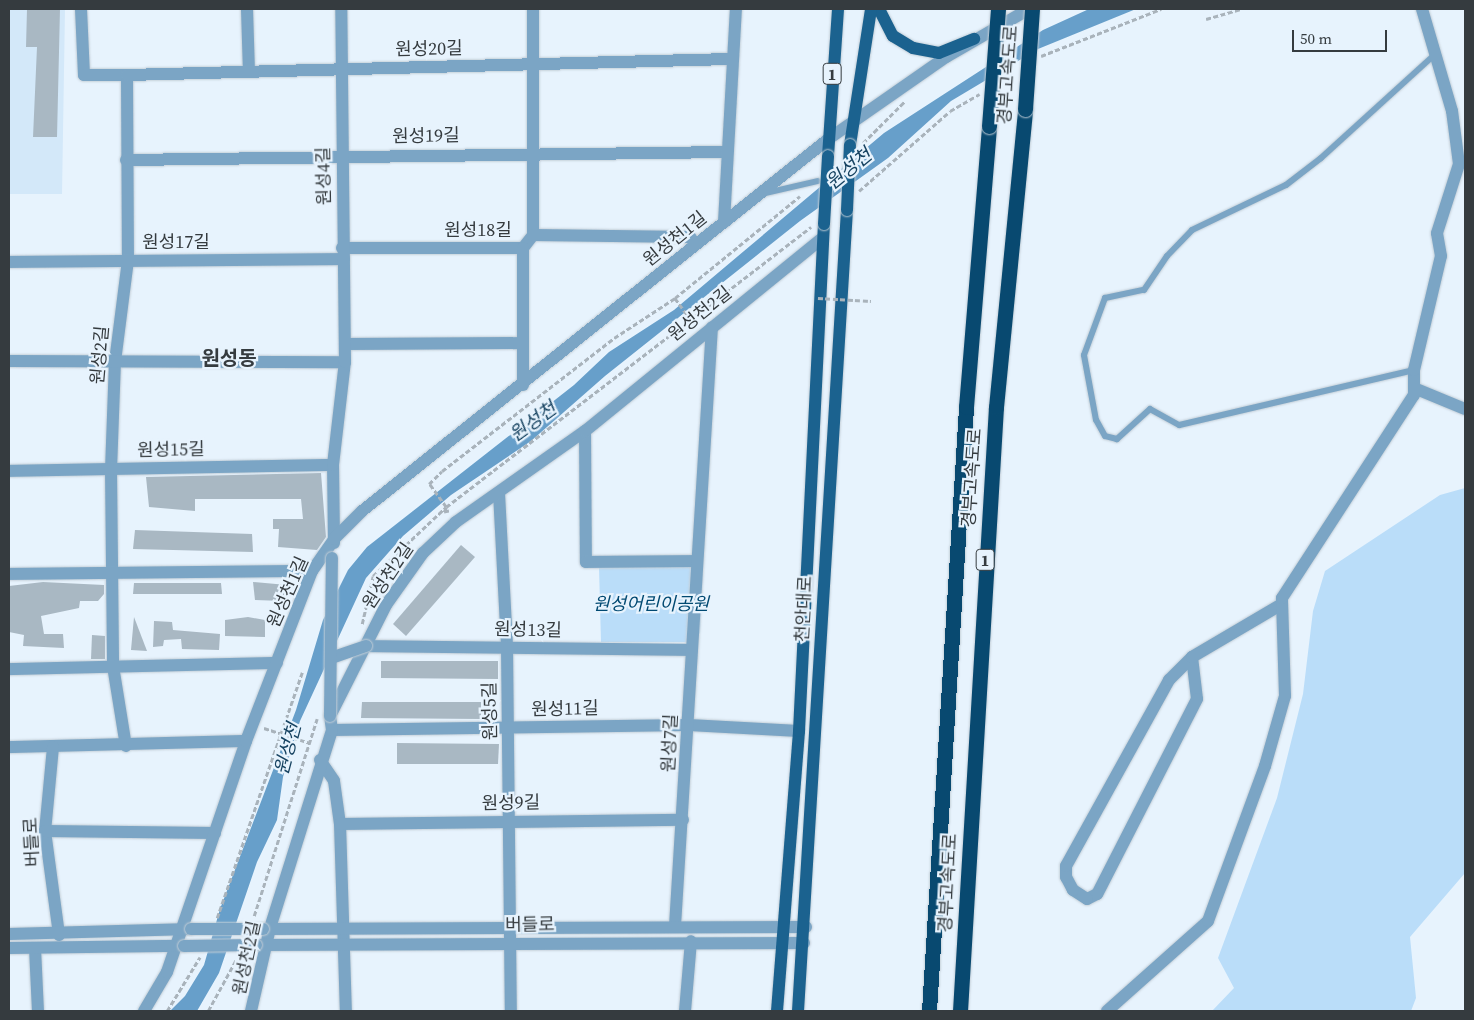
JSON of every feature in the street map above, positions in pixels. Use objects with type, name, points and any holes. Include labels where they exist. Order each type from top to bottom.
[{"type":"highway","name":"경부고속도로","points":[[929,1011],[966,407],[998,9]]},
{"type":"highway","name":"경부고속도로","points":[[960,1011],[996,407],[1024,109],[1030,9]]},
{"type":"main road","name":"1","points":[[821,223],[828,156],[827,140],[838,9]]},
{"type":"main road","name":"1","points":[[853,148],[851,123],[871,9]]},
{"type":"main road","points":[[879,9],[893,36],[913,48],[939,52],[974,38]]},
{"type":"main road","name":"천안대로","points":[[798,1011],[806,927],[847,210],[853,148]]},
{"type":"main road","name":"천안대로","points":[[777,1011],[799,731],[821,223]]},
{"type":"street","points":[[81,9],[84,75],[127,75]]},
{"type":"street","points":[[247,9],[249,71]]},
{"type":"street","name":"원성4길","points":[[324,715],[334,657],[333,465],[345,362],[340,68],[341,9]]},
{"type":"street","points":[[533,9],[533,235]]},
{"type":"street","points":[[724,222],[730,59],[736,9]]},
{"type":"street","name":"원성천1길","points":[[144,1011],[167,972],[186,929],[215,833],[246,741],[312,570],[334,539],[362,511],[523,385],[695,244],[827,140],[974,38],[1030,9]]},
{"type":"street","points":[[1107,1011],[1208,921],[1266,766],[1285,696],[1282,598],[1414,388],[1414,370],[1440,256],[1437,233],[1459,164],[1452,111],[1433,56],[1422,9]]},
{"type":"street","name":"원성20길","points":[[127,75],[340,68],[533,66],[730,59]]},
{"type":"street","name":"원성2길","points":[[126,746],[113,666],[111,469],[115,361],[128,260],[127,75]]},
{"type":"street","name":"원성19길","points":[[126,160],[534,152],[727,152]]},
{"type":"street","name":"원성18길","points":[[343,253],[523,248],[533,235],[690,237],[695,244]]},
{"type":"street","name":"원성천2길","points":[[255,1010],[262,945],[261,927],[332,730],[324,715],[366,646],[386,605],[423,553],[456,522],[585,431],[821,239]]},
{"type":"street","points":[[523,248],[523,385]]},
{"type":"street","name":"원성17길","points":[[9,262],[343,253]]},
{"type":"street","name":"원성7길","points":[[675,926],[689,725],[690,650],[712,327]]},
{"type":"street","points":[[345,344],[522,343]]},
{"type":"street","points":[[9,362],[345,362]]},
{"type":"street","points":[[1414,388],[1465,409]]},
{"type":"street","points":[[585,431],[586,562],[697,561]]},
{"type":"street","name":"원성15길","points":[[9,471],[333,465]]},
{"type":"street","name":"원성5길","points":[[499,493],[507,646],[512,1011]]},
{"type":"street","points":[[9,574],[312,570]]},
{"type":"street","points":[[1192,657],[1197,699],[1097,894],[1087,900],[1073,890],[1066,877],[1066,866],[1169,680],[1192,657],[1282,604]]},
{"type":"street","name":"원성13길","points":[[334,657],[366,646],[507,646],[690,650]]},
{"type":"street","points":[[9,669],[277,663]]},
{"type":"street","name":"원성11길","points":[[332,730],[689,725],[799,731]]},
{"type":"street","points":[[9,747],[126,746],[246,741]]},
{"type":"street","name":"버들로","points":[[53,747],[45,831],[59,935]]},
{"type":"street","points":[[320,760],[334,781],[340,824],[346,1011]]},
{"type":"street","name":"원성9길","points":[[340,824],[509,820],[683,820]]},
{"type":"street","points":[[45,831],[215,833]]},
{"type":"street","name":"버들로","points":[[186,929],[261,927],[806,927]]},
{"type":"street","points":[[9,934],[59,935],[186,929]]},
{"type":"street","points":[[685,1011],[691,941]]},
{"type":"street","name":"버들로","points":[[179,945],[691,941],[804,943]]},
{"type":"street","points":[[9,948],[179,945]]},
{"type":"street","points":[[35,948],[38,1011]]},
{"type":"lane","points":[[1414,370],[1179,425],[1150,409],[1117,439],[1105,436],[1096,420],[1084,355],[1105,298],[1144,290],[1167,256],[1192,230],[1286,185],[1433,56]]},
{"type":"lane","points":[[755,197],[818,181]]},
{"type":"path","points":[[1032,61],[1161,9]]},
{"type":"path","points":[[1206,19],[1240,9]]},
{"type":"path","points":[[857,192],[950,111],[983,91]]},
{"type":"path","points":[[853,148],[892,118],[909,96]]},
{"type":"path","points":[[446,507],[428,484],[457,459],[614,338],[675,298],[818,181]]},
{"type":"path","points":[[361,627],[373,576],[446,507],[549,432],[690,319],[821,223]]},
{"type":"path","points":[[675,298],[690,319]]},
{"type":"path","points":[[818,298],[872,300]]},
{"type":"path","points":[[213,927],[302,672]]},
{"type":"path","points":[[261,927],[310,743],[324,715]]},
{"type":"path","points":[[252,724],[306,739],[310,743]]},
{"type":"path","points":[[208,1011],[241,948]]},
{"type":"path","points":[[167,1011],[202,954]]},
{"type":"shaded area","points":[[9,9],[65,9],[62,194],[9,194]]},
{"type":"green space","points":[[1465,488],[1465,873],[1410,937],[1416,998],[1411,1011],[1212,1011],[1234,988],[1218,958],[1277,798],[1303,694],[1313,611],[1325,571],[1440,495]]},
{"type":"green space","name":"원성어린이공원","points":[[599,567],[697,567],[703,574],[700,633],[691,642],[601,642]]},
{"type":"water","name":"원성천","points":[[1089,9],[1136,9],[1038,49],[951,101],[888,158],[800,221],[605,376],[531,441],[451,495],[403,536],[366,578],[300,721],[283,777],[277,820],[257,862],[219,973],[197,1011],[170,1011],[185,996],[204,965],[220,909],[296,710],[323,620],[348,570],[367,547],[574,385],[609,352],[674,310],[884,133],[1043,30]]},
{"type":"building","points":[[27,9],[60,9],[57,137],[33,137],[37,47],[26,47]]},
{"type":"building","points":[[321,473],[326,537],[317,550],[278,547],[279,529],[273,529],[273,519],[303,519],[301,499],[195,499],[195,511],[149,507],[146,477]]},
{"type":"building","points":[[135,530],[252,534],[253,552],[133,549]]},
{"type":"building","points":[[461,545],[475,557],[406,636],[393,624]]},
{"type":"building","points":[[43,582],[104,585],[104,594],[98,601],[80,601],[79,608],[41,616],[44,634],[63,634],[64,648],[23,646],[24,635],[9,632],[9,586]]},
{"type":"building","points":[[253,582],[287,585],[283,601],[255,600]]},
{"type":"building","points":[[134,583],[221,583],[222,594],[133,594]]},
{"type":"building","points":[[134,617],[147,651],[131,650]]},
{"type":"building","points":[[248,617],[265,620],[265,637],[225,636],[225,620]]},
{"type":"building","points":[[154,621],[172,622],[173,630],[220,634],[219,650],[182,649],[181,639],[164,640],[163,646],[153,647]]},
{"type":"building","points":[[92,635],[105,636],[105,659],[91,659]]},
{"type":"building","points":[[381,661],[498,661],[498,679],[381,678]]},
{"type":"building","points":[[362,702],[481,702],[481,719],[361,718]]},
{"type":"building","points":[[397,743],[499,744],[498,764],[397,764]]},
{"type":"district","name":"원성동","points":[[229,358]]}]
